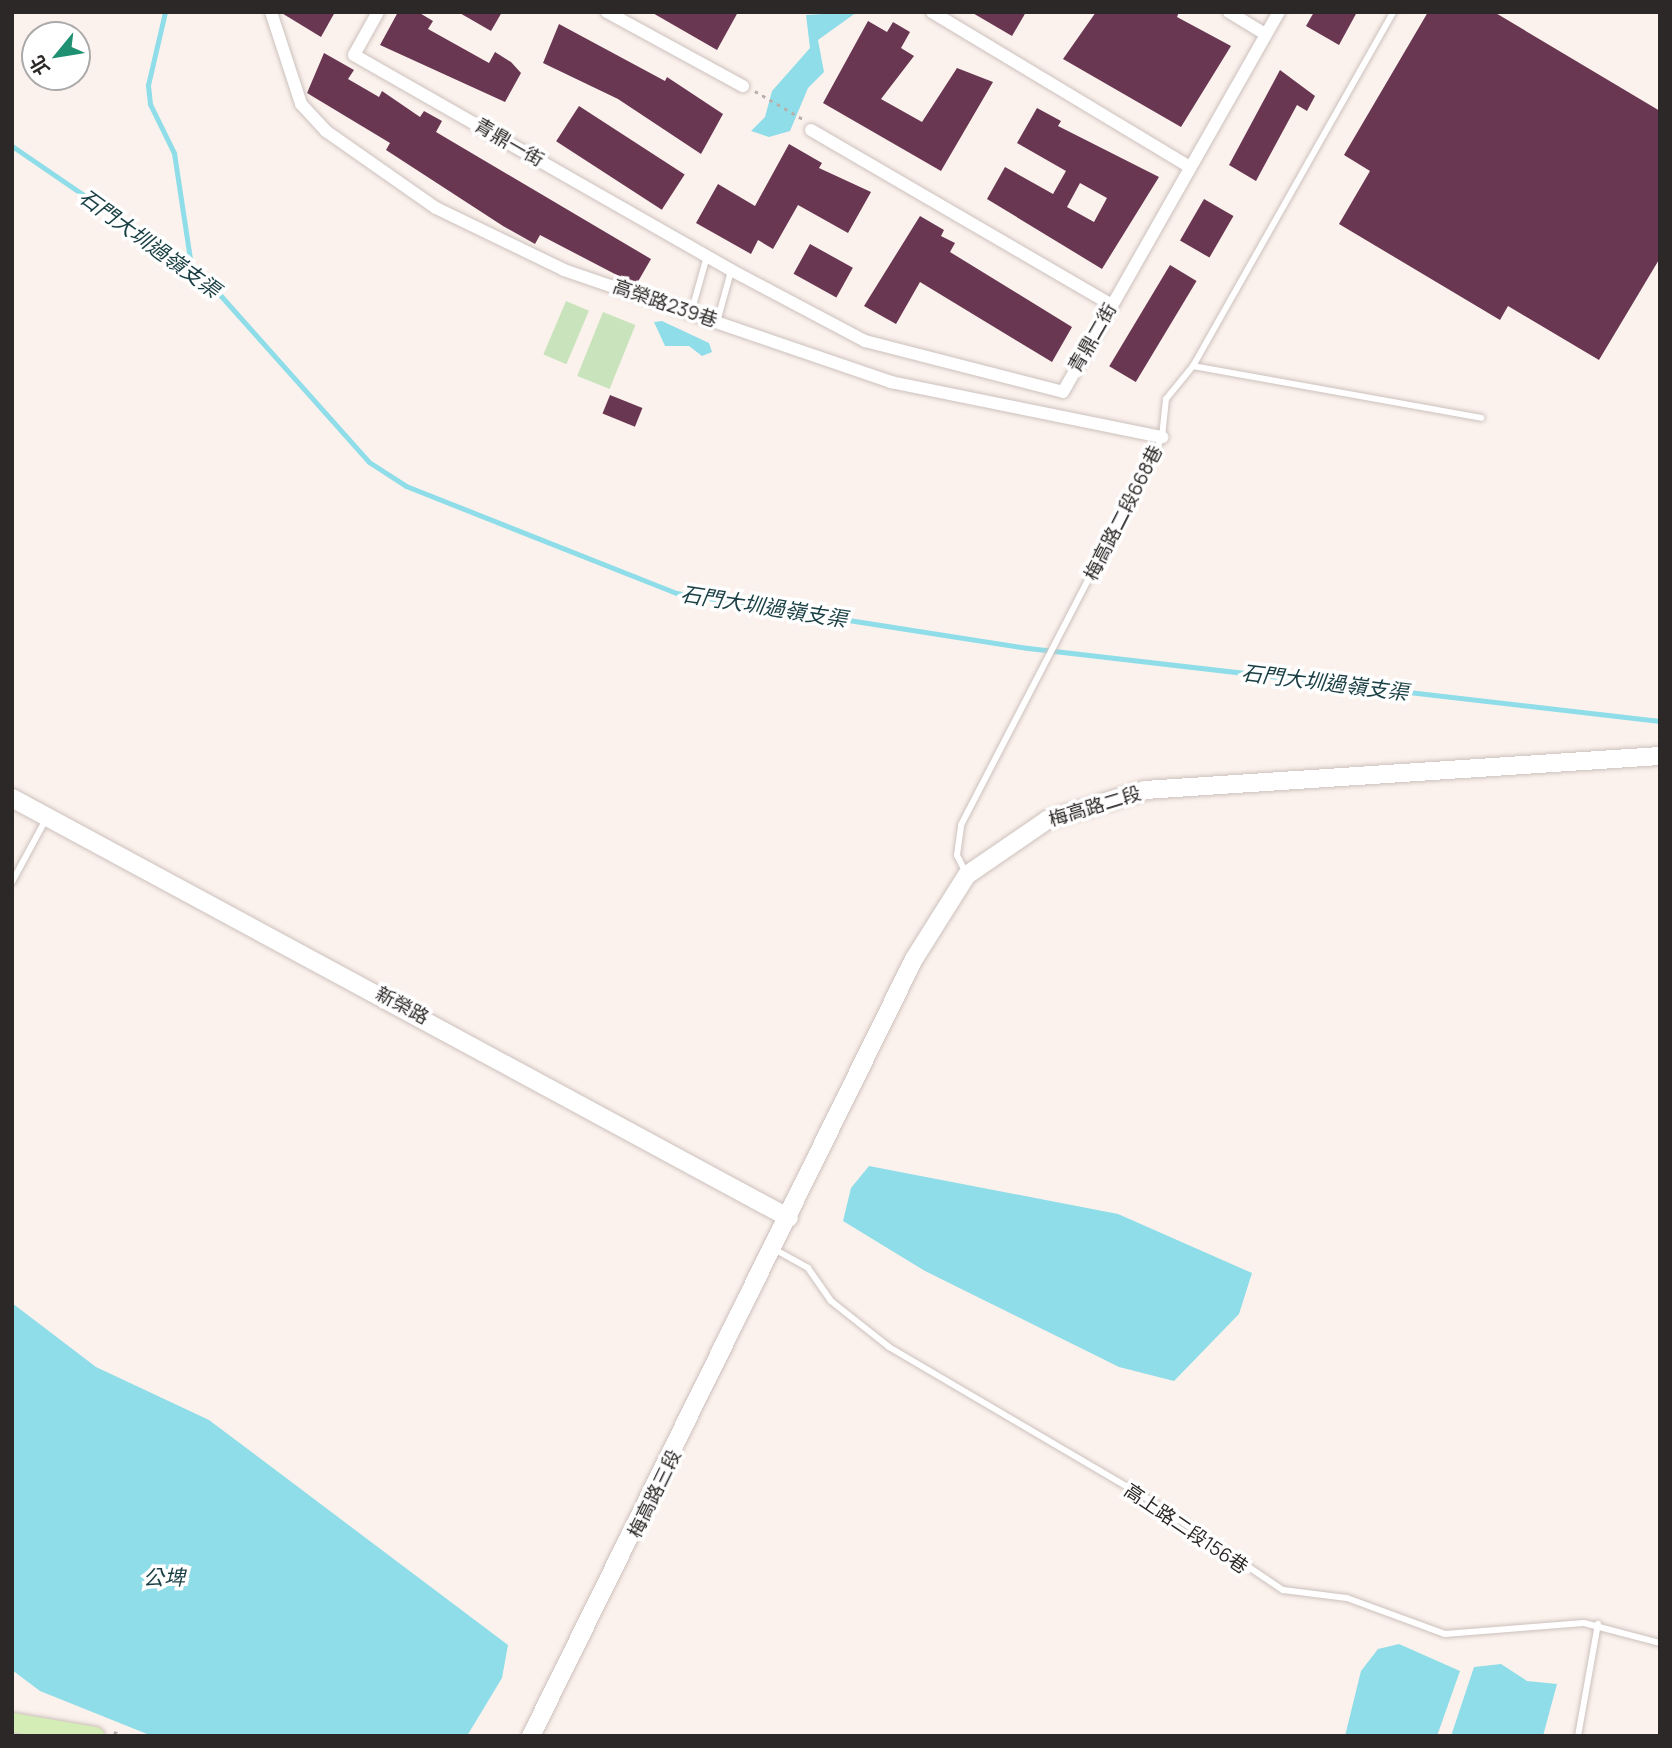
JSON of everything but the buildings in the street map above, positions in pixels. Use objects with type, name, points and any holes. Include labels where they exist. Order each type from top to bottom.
[{"type":"main road","points":[[12,1721],[95,1736]]},
{"type":"street","name":"高榮路239巷","points":[[271,12],[301,104],[368,162],[436,208],[564,270],[891,382],[1162,437]]},
{"type":"street","name":"青鼎一街","points":[[379,12],[354,55],[707,256]]},
{"type":"street","points":[[607,12],[743,86]]},
{"type":"street","points":[[932,12],[1190,167]]},
{"type":"street","points":[[1229,12],[1265,34]]},
{"type":"street","name":"青鼎二街","points":[[731,270],[865,341],[1063,392],[1279,12]]},
{"type":"street","points":[[811,130],[1112,305]]},
{"type":"street","points":[[707,256],[731,270]]},
{"type":"street","name":"梅高路二段","points":[[774,1249],[920,948],[967,874],[1047,820],[1145,790],[1660,755]]},
{"type":"street","name":"新榮路","points":[[12,798],[789,1218]]},
{"type":"street","name":"梅高路三段","points":[[531,1736],[774,1249]]},
{"type":"lane","name":"梅高路二段668巷","points":[[967,874],[957,855],[961,825],[1048,662],[1162,437],[1166,399],[1193,366],[1392,12]]},
{"type":"lane","points":[[691,313],[707,256]]},
{"type":"lane","points":[[717,323],[731,270]]},
{"type":"lane","points":[[1193,366],[1481,418]]},
{"type":"lane","points":[[12,882],[47,818]]},
{"type":"lane","name":"高上路二段156巷","points":[[774,1249],[808,1268],[831,1300],[889,1347],[1147,1499],[1283,1590],[1346,1598],[1445,1634],[1598,1624],[1660,1643]]},
{"type":"lane","points":[[1578,1736],[1598,1624]]},
{"type":"path","points":[[762,95],[801,116]]},
{"type":"green space","points":[[566,301],[589,311],[566,364],[543,354]]},
{"type":"green space","points":[[603,312],[635,325],[610,389],[577,376]]},
{"type":"water","points":[[857,12],[818,40],[824,72],[808,88],[790,131],[769,137],[751,131],[765,117],[772,91],[810,48],[806,15]]},
{"type":"water","points":[[662,321],[709,343],[712,352],[702,356],[689,346],[665,346],[654,322]]},
{"type":"water","points":[[869,1166],[1118,1214],[1252,1273],[1239,1314],[1174,1381],[1119,1367],[925,1271],[843,1221],[851,1188]]},
{"type":"water","name":"公埤","points":[[12,1303],[96,1367],[209,1420],[508,1645],[502,1678],[467,1736],[152,1736],[40,1691],[12,1670]]},
{"type":"water","points":[[1399,1644],[1460,1671],[1437,1736],[1345,1736],[1361,1671],[1378,1649]]},
{"type":"water","points":[[1501,1664],[1527,1681],[1557,1684],[1543,1736],[1451,1736],[1474,1667]]},
{"type":"waterway","points":[[165,12],[148,85],[150,104],[174,153],[191,266]]},
{"type":"waterway","name":"石門大圳過嶺支渠","points":[[12,146],[205,278],[369,462],[406,486],[676,593],[1028,648],[1660,721]]}]
